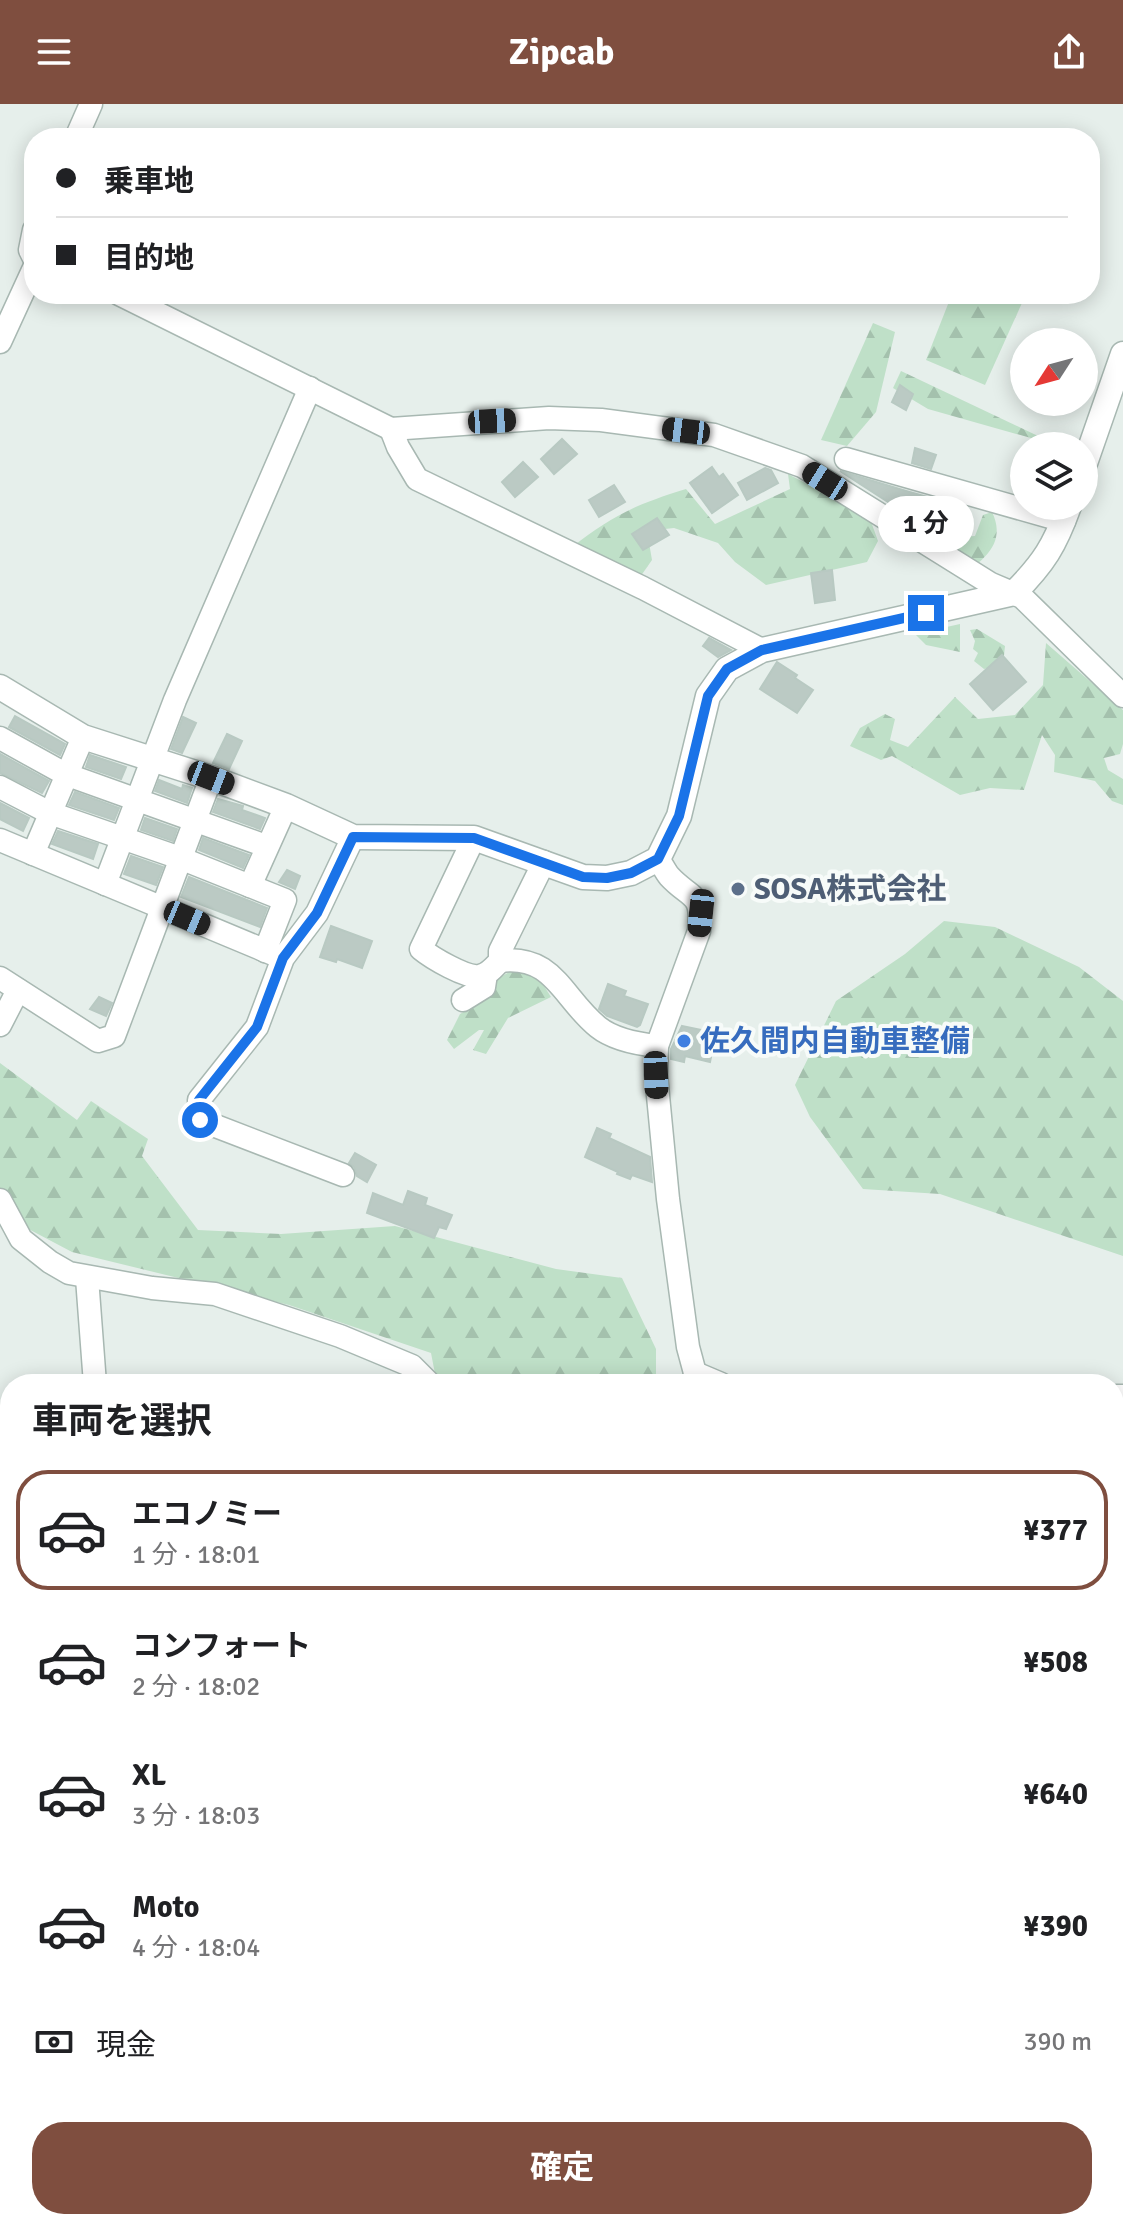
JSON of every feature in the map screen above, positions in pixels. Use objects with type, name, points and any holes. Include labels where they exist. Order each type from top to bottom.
[{"type":"street","points":[[80,128],[91,104]]},
{"type":"street","points":[[0,342],[24,290]]},
{"type":"street","points":[[139,304],[391,429],[549,418],[601,420],[714,435],[802,466],[991,584],[1022,597],[1123,696]]},
{"type":"street","points":[[1096,432],[1123,354]]},
{"type":"street","points":[[105,884],[139,801],[152,758],[310,388]]},
{"type":"street","points":[[391,429],[417,479],[643,588],[762,650]]},
{"type":"street","points":[[846,459],[1010,499]]},
{"type":"street","points":[[0,687],[83,737],[211,778],[286,806],[353,837],[474,838],[583,877],[607,878],[631,873],[658,859],[679,816],[708,696],[727,669],[762,650],[1014,593],[1053,548],[1063,520]]},
{"type":"street","points":[[33,854],[83,737]]},
{"type":"street","points":[[0,738],[65,774],[266,846]]},
{"type":"street","points":[[0,1025],[9,984],[98,1041],[114,1036],[211,778]]},
{"type":"street","points":[[0,787],[50,813],[180,858],[285,900],[257,1027],[199,1100],[200,1120],[343,1175]]},
{"type":"street","points":[[250,886],[286,806]]},
{"type":"street","points":[[274,955],[317,913],[353,837]]},
{"type":"street","points":[[474,838],[421,949],[468,975],[478,977],[493,968],[522,959],[539,965],[601,1029],[621,1038],[657,1046]]},
{"type":"street","points":[[0,840],[274,955]]},
{"type":"street","points":[[658,859],[670,877],[690,891],[701,913],[699,931],[657,1046],[657,1093],[668,1199],[693,1374]]},
{"type":"street","points":[[463,1000],[484,987],[544,862]]},
{"type":"street","points":[[232,1113],[250,1141]]},
{"type":"street","points":[[0,1200],[21,1239],[69,1273],[215,1294],[340,1336],[412,1366],[420,1374]]},
{"type":"street","points":[[87,1278],[94,1374]]},
{"type":"green space","points":[[948,304],[1021,304],[985,385],[926,360]]},
{"type":"green space","points":[[873,323],[895,332],[876,412],[847,446],[821,440]]},
{"type":"green space","points":[[901,371],[1030,432],[1010,432],[928,409],[893,388]]},
{"type":"green space","points":[[788,474],[869,516],[878,541],[867,562],[766,585],[735,562],[718,543],[674,528],[647,531],[652,560],[638,580],[571,548],[625,512],[686,489],[715,524],[790,489]]},
{"type":"green space","points":[[992,512],[997,529],[994,544],[971,569],[955,557],[962,537],[975,536],[983,515]]},
{"type":"green space","points":[[960,624],[960,652],[926,645],[915,634]]},
{"type":"green space","points":[[977,629],[1005,646],[1003,665],[984,669],[974,661],[978,653],[973,649],[975,641],[970,630]]},
{"type":"green space","points":[[1046,643],[1123,710],[1120,754],[1104,758],[1108,770],[1123,779],[1123,805],[1112,801],[1095,781],[1054,772],[1055,755],[1042,735],[1024,790],[990,788],[960,795],[892,756],[881,760],[850,746],[860,728],[885,714],[895,719],[890,740],[908,747],[955,697],[978,719],[1015,715],[1043,685]]},
{"type":"green space","points":[[944,921],[995,927],[1079,967],[1123,1001],[1123,1256],[940,1194],[863,1189],[810,1117],[795,1085],[836,1001],[905,954]]},
{"type":"green space","points":[[516,968],[539,978],[551,997],[508,1018],[486,1054],[473,1050],[484,1030],[479,1030],[454,1049],[447,1040],[460,1014],[479,1003],[489,984]]},
{"type":"green space","points":[[0,1063],[77,1120],[91,1101],[148,1139],[142,1156],[198,1230],[281,1234],[395,1226],[556,1269],[622,1278],[656,1349],[656,1374],[435,1374],[431,1353],[289,1305],[72,1252],[0,1214]]},
{"type":"building","points":[[900,385],[913,394],[906,410],[892,402]]},
{"type":"building","points":[[562,439],[577,454],[554,474],[541,459]]},
{"type":"building","points":[[915,448],[936,455],[931,469],[912,463]]},
{"type":"building","points":[[523,462],[538,477],[515,497],[502,482]]},
{"type":"building","points":[[712,467],[719,477],[723,474],[738,495],[712,513],[690,483]]},
{"type":"building","points":[[765,468],[771,470],[778,483],[747,500],[738,483]]},
{"type":"building","points":[[840,471],[906,491],[966,508],[950,542]]},
{"type":"building","points":[[614,485],[625,502],[599,517],[589,500]]},
{"type":"building","points":[[657,518],[669,535],[643,550],[632,534]]},
{"type":"building","points":[[832,570],[835,600],[815,603],[811,573]]},
{"type":"building","points":[[709,638],[731,650],[718,657],[703,646]]},
{"type":"building","points":[[1002,655],[1026,682],[993,710],[970,684]]},
{"type":"building","points":[[777,662],[813,690],[797,713],[760,689]]},
{"type":"building","points":[[15,716],[65,744],[60,755],[9,727]]},
{"type":"building","points":[[183,717],[196,723],[182,753],[171,749]]},
{"type":"building","points":[[227,734],[242,741],[229,769],[213,763]]},
{"type":"building","points":[[0,754],[49,781],[42,793],[0,773]]},
{"type":"building","points":[[90,755],[126,767],[121,779],[86,767]]},
{"type":"building","points":[[159,780],[182,789],[183,785],[192,788],[187,803],[155,791]]},
{"type":"building","points":[[75,792],[119,808],[114,820],[69,805]]},
{"type":"building","points":[[218,799],[243,806],[242,810],[265,818],[260,829],[213,812]]},
{"type":"building","points":[[0,803],[29,818],[23,831],[0,819]]},
{"type":"building","points":[[145,818],[177,829],[173,841],[141,830]]},
{"type":"building","points":[[58,831],[98,844],[93,859],[52,844]]},
{"type":"building","points":[[203,838],[249,855],[243,868],[199,850]]},
{"type":"building","points":[[131,856],[163,867],[156,885],[124,874]]},
{"type":"building","points":[[287,870],[300,876],[295,889],[279,882]]},
{"type":"building","points":[[189,877],[267,908],[260,927],[181,897]]},
{"type":"building","points":[[331,926],[372,941],[362,968],[320,957]]},
{"type":"building","points":[[608,984],[626,991],[624,996],[648,1004],[640,1025],[637,1027],[607,1016],[599,1009]]},
{"type":"building","points":[[99,997],[112,1003],[106,1016],[90,1009]]},
{"type":"building","points":[[682,1026],[716,1033],[710,1062],[685,1056],[684,1062],[671,1059],[671,1049]]},
{"type":"building","points":[[597,1128],[611,1134],[609,1138],[650,1157],[652,1182],[632,1175],[630,1179],[585,1157]]},
{"type":"building","points":[[355,1153],[376,1165],[367,1182],[357,1176],[349,1163]]},
{"type":"building","points":[[408,1191],[427,1198],[425,1205],[452,1215],[446,1229],[439,1227],[434,1238],[367,1213],[373,1193],[403,1205]]},
{"type":"place","name":"SOSA株式会社","points":[[738,889]]},
{"type":"place","name":"佐久間内自動車整備","points":[[684,1041]]},
{"type":"route","points":[[200,1120],[199,1100],[257,1027],[283,958],[317,913],[353,837],[474,838],[583,877],[607,878],[631,873],[658,859],[679,816],[708,696],[727,669],[762,650],[926,613]]}]
